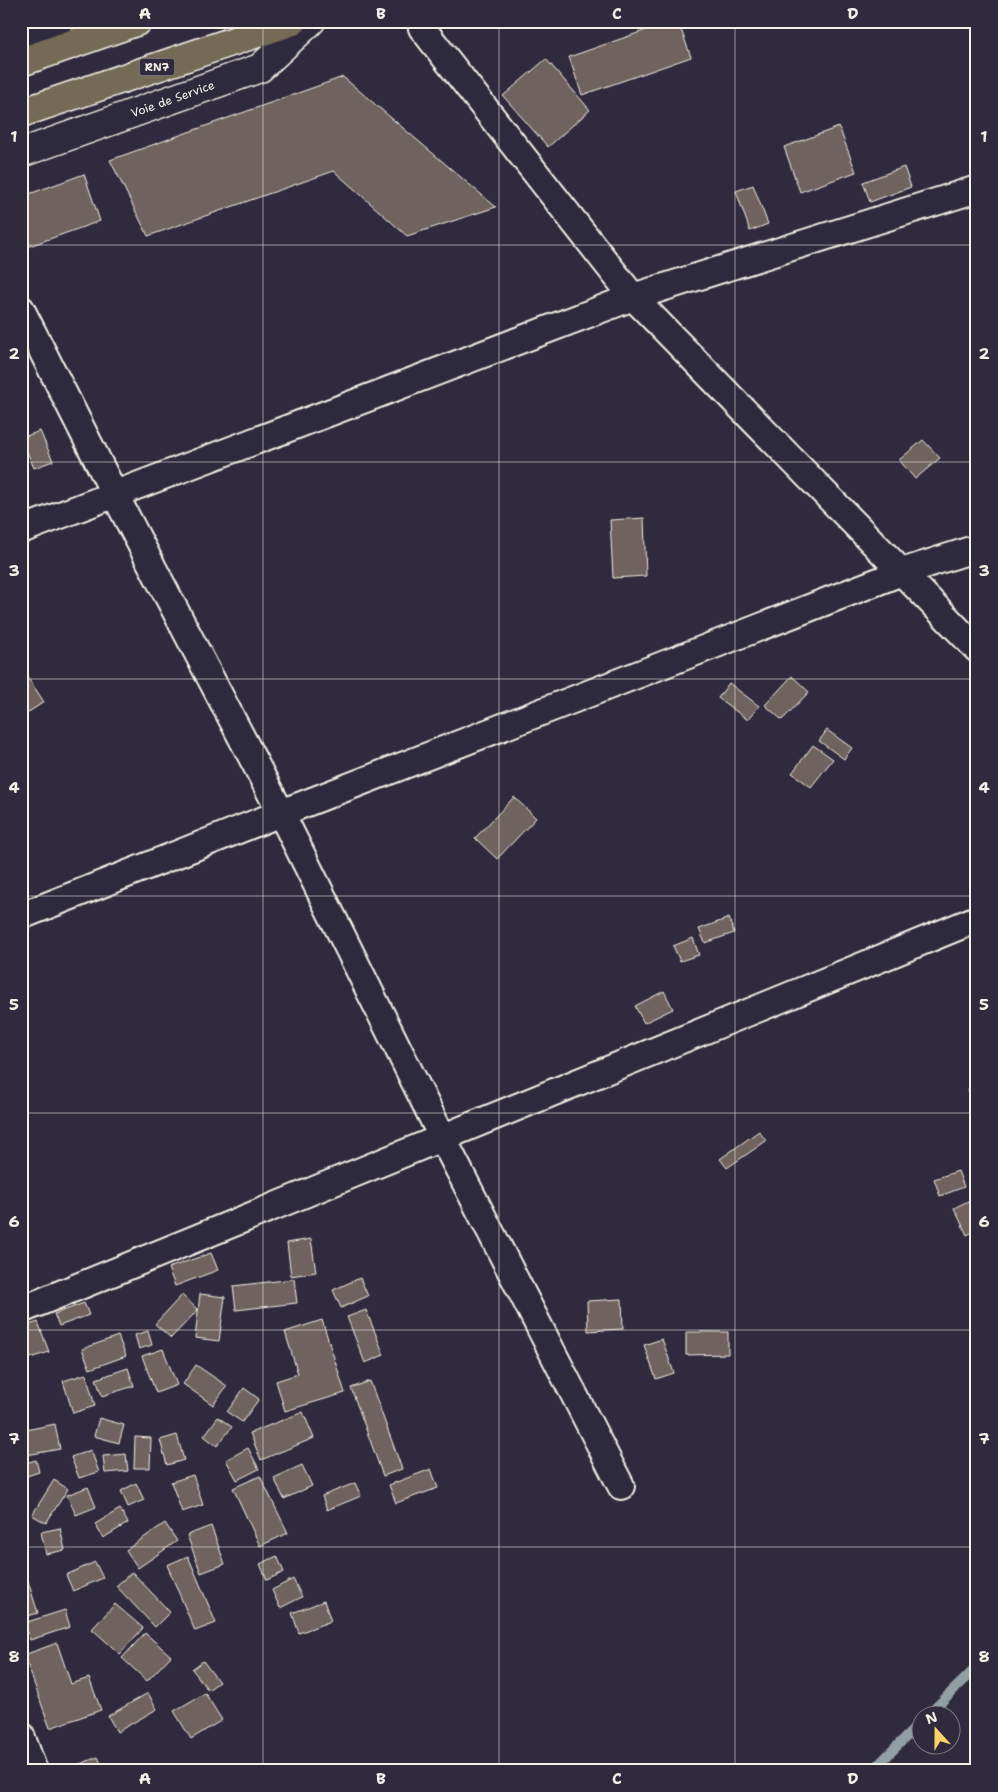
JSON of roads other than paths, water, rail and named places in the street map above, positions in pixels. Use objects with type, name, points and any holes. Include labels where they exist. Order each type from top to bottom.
[{"type":"highway","points":[[21,62],[138,21]]},
{"type":"highway","name":"RN7","points":[[21,113],[293,21]]},
{"type":"main road","points":[[21,34],[60,21]]},
{"type":"main road","name":"Voie de Service","points":[[21,153],[260,68],[312,21]]},
{"type":"street","points":[[420,21],[422,28],[633,296],[977,649]]},
{"type":"street","points":[[21,530],[633,296],[977,189]]},
{"type":"street","points":[[21,309],[115,495],[281,813],[442,1137],[621,1486]]},
{"type":"street","points":[[21,916],[902,572],[977,548]]},
{"type":"street","points":[[21,1310],[977,919]]},
{"type":"street","points":[[21,1735],[34,1771]]},
{"type":"waterway","points":[[939,1704],[977,1667]]},
{"type":"waterway","points":[[872,1771],[910,1733]]}]
